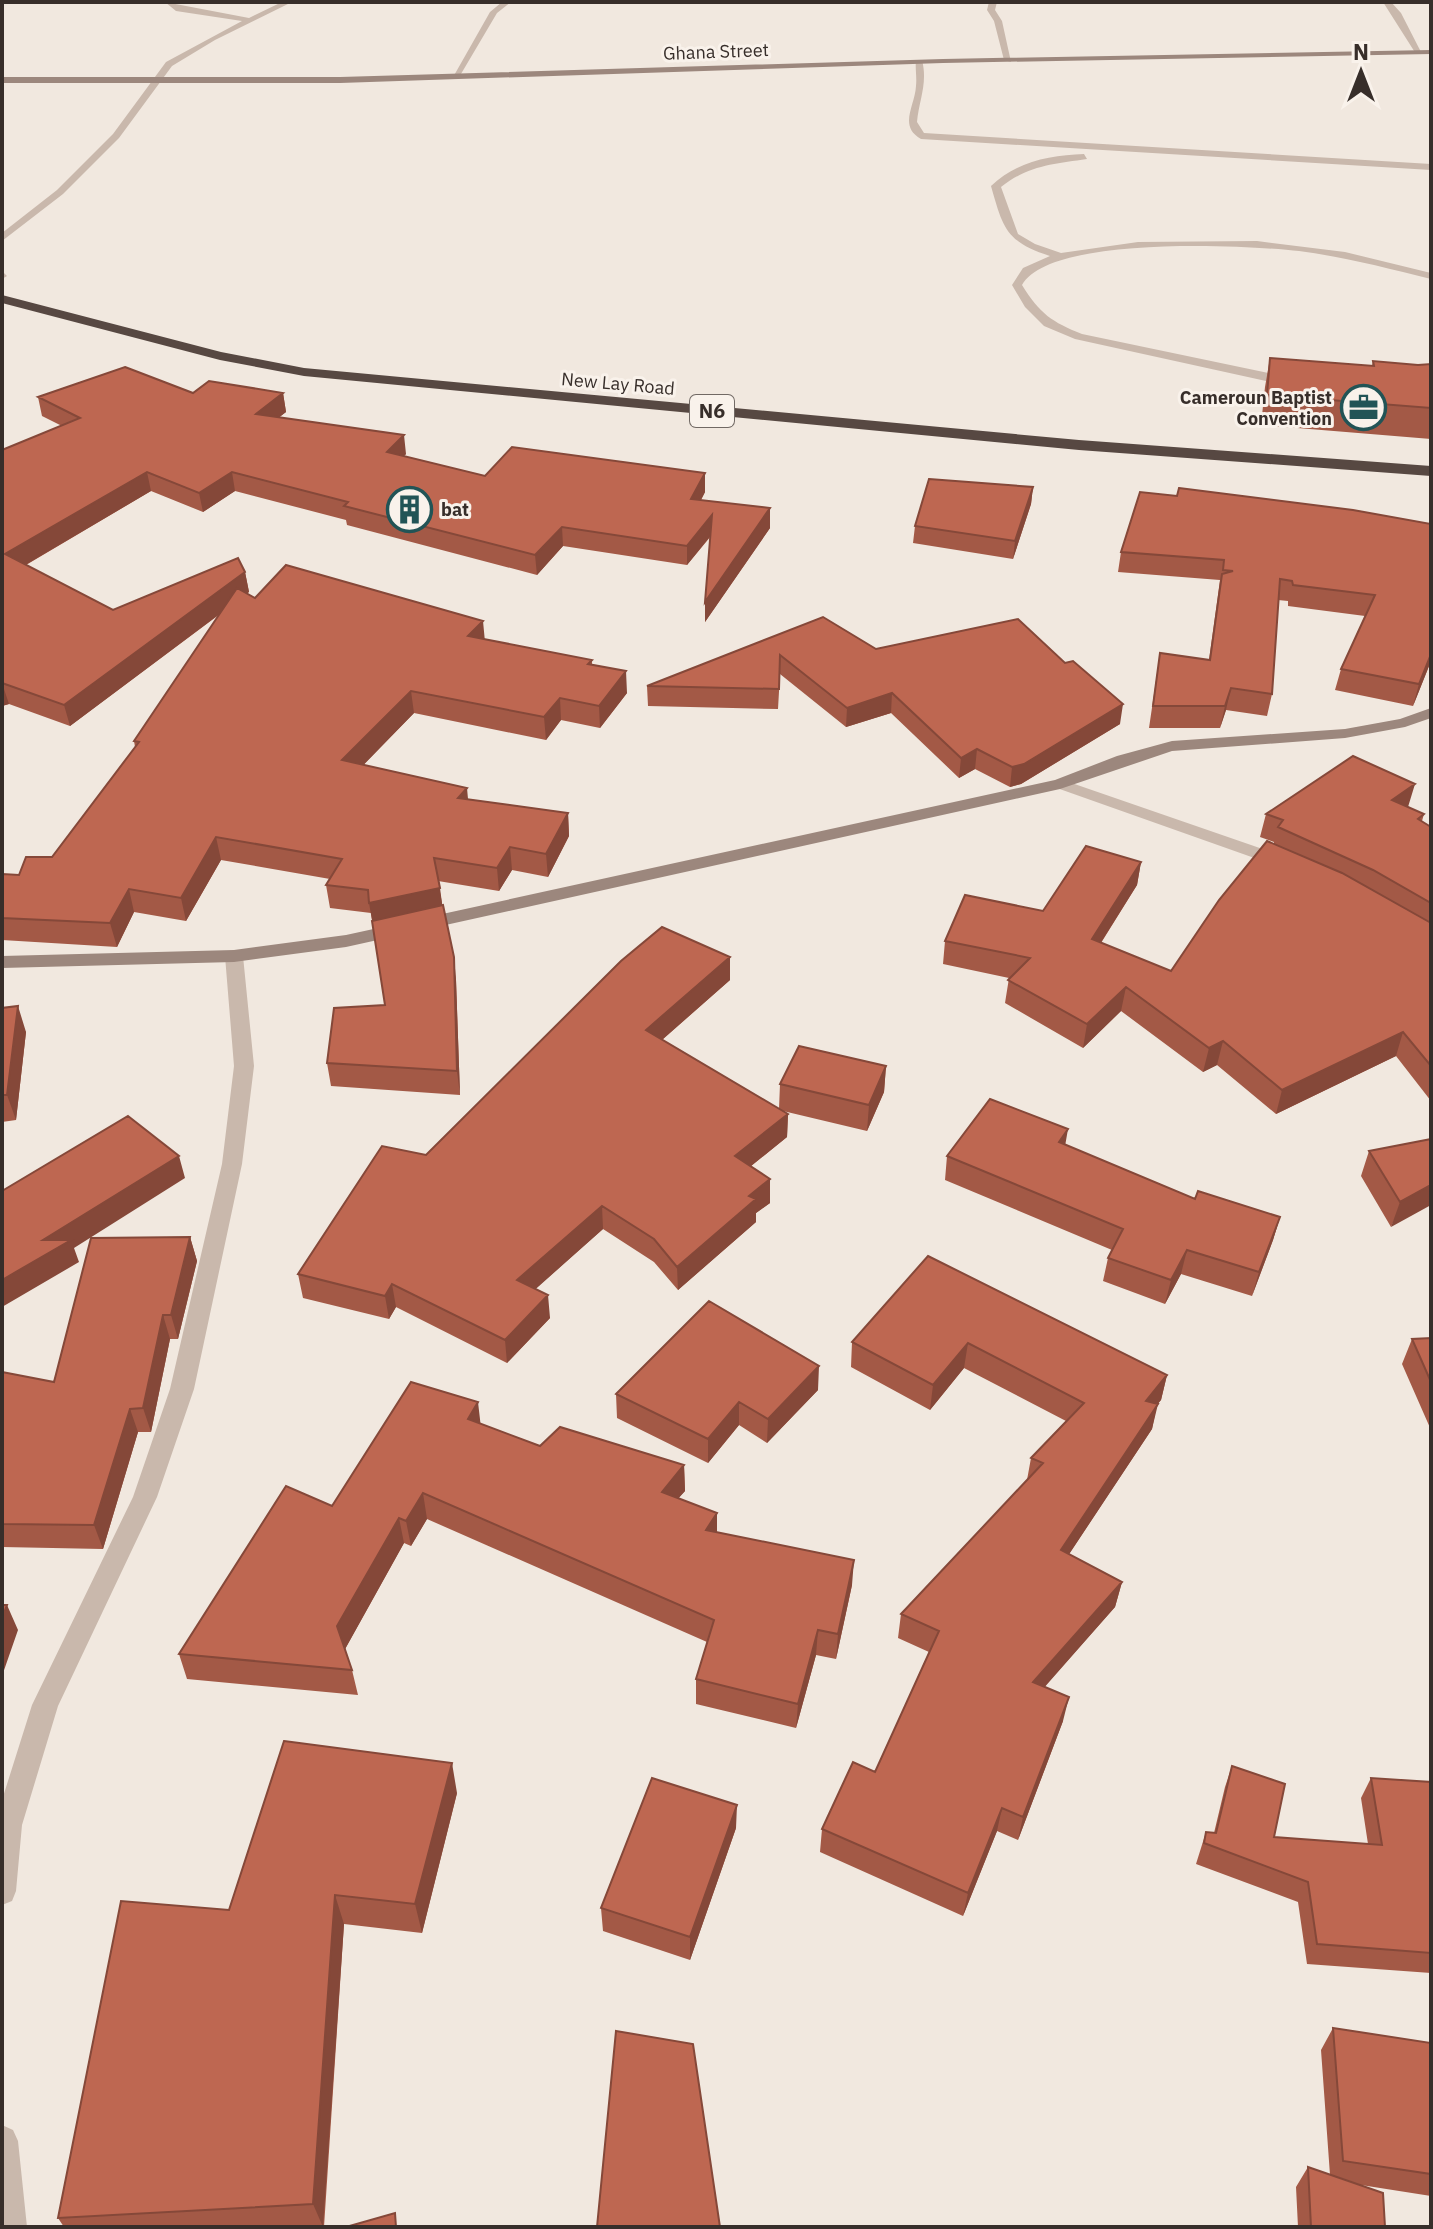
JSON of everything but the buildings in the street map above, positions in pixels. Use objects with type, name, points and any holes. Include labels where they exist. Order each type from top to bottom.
[{"type":"highway","name":"New Lay Road","points":[[2,299],[220,356],[304,372],[1079,445],[1431,471]]},
{"type":"street","points":[[169,2],[179,9],[250,20]]},
{"type":"street","points":[[2,238],[60,192],[116,136],[155,80],[184,52],[288,2]]},
{"type":"street","points":[[455,77],[494,12],[507,2]]},
{"type":"street","points":[[993,2],[991,10],[998,21],[1008,60]]},
{"type":"street","points":[[1387,2],[1397,13],[1419,52]]},
{"type":"street","name":"Ghana Street","points":[[2,80],[455,77],[919,62],[1431,52]]},
{"type":"street","points":[[919,62],[920,92],[911,117],[914,131],[921,136],[1431,167]]},
{"type":"street","points":[[1063,257],[1018,242],[1011,235],[996,186],[1012,172],[1038,161],[1107,158],[1417,179]]},
{"type":"street","points":[[1312,380],[1266,377],[1079,337],[1048,324],[1029,305],[1017,285],[1026,270],[1063,257],[1112,248],[1256,244],[1400,266],[1431,276]]},
{"type":"street","points":[[2,962],[234,956],[346,941],[1060,784],[1131,757],[1185,744],[1351,731],[1414,721],[1431,713]]},
{"type":"street","points":[[1060,784],[1300,869]]},
{"type":"street","points":[[2,1891],[8,1825],[45,1705],[145,1497],[182,1389],[232,1164],[244,1066],[234,956]]},
{"type":"street","points":[[2,2141],[11,2227]]},
{"type":"place","name":"Cameroun Baptist Convention","points":[[1363,408]]},
{"type":"place","name":"bat","points":[[410,510]]}]
